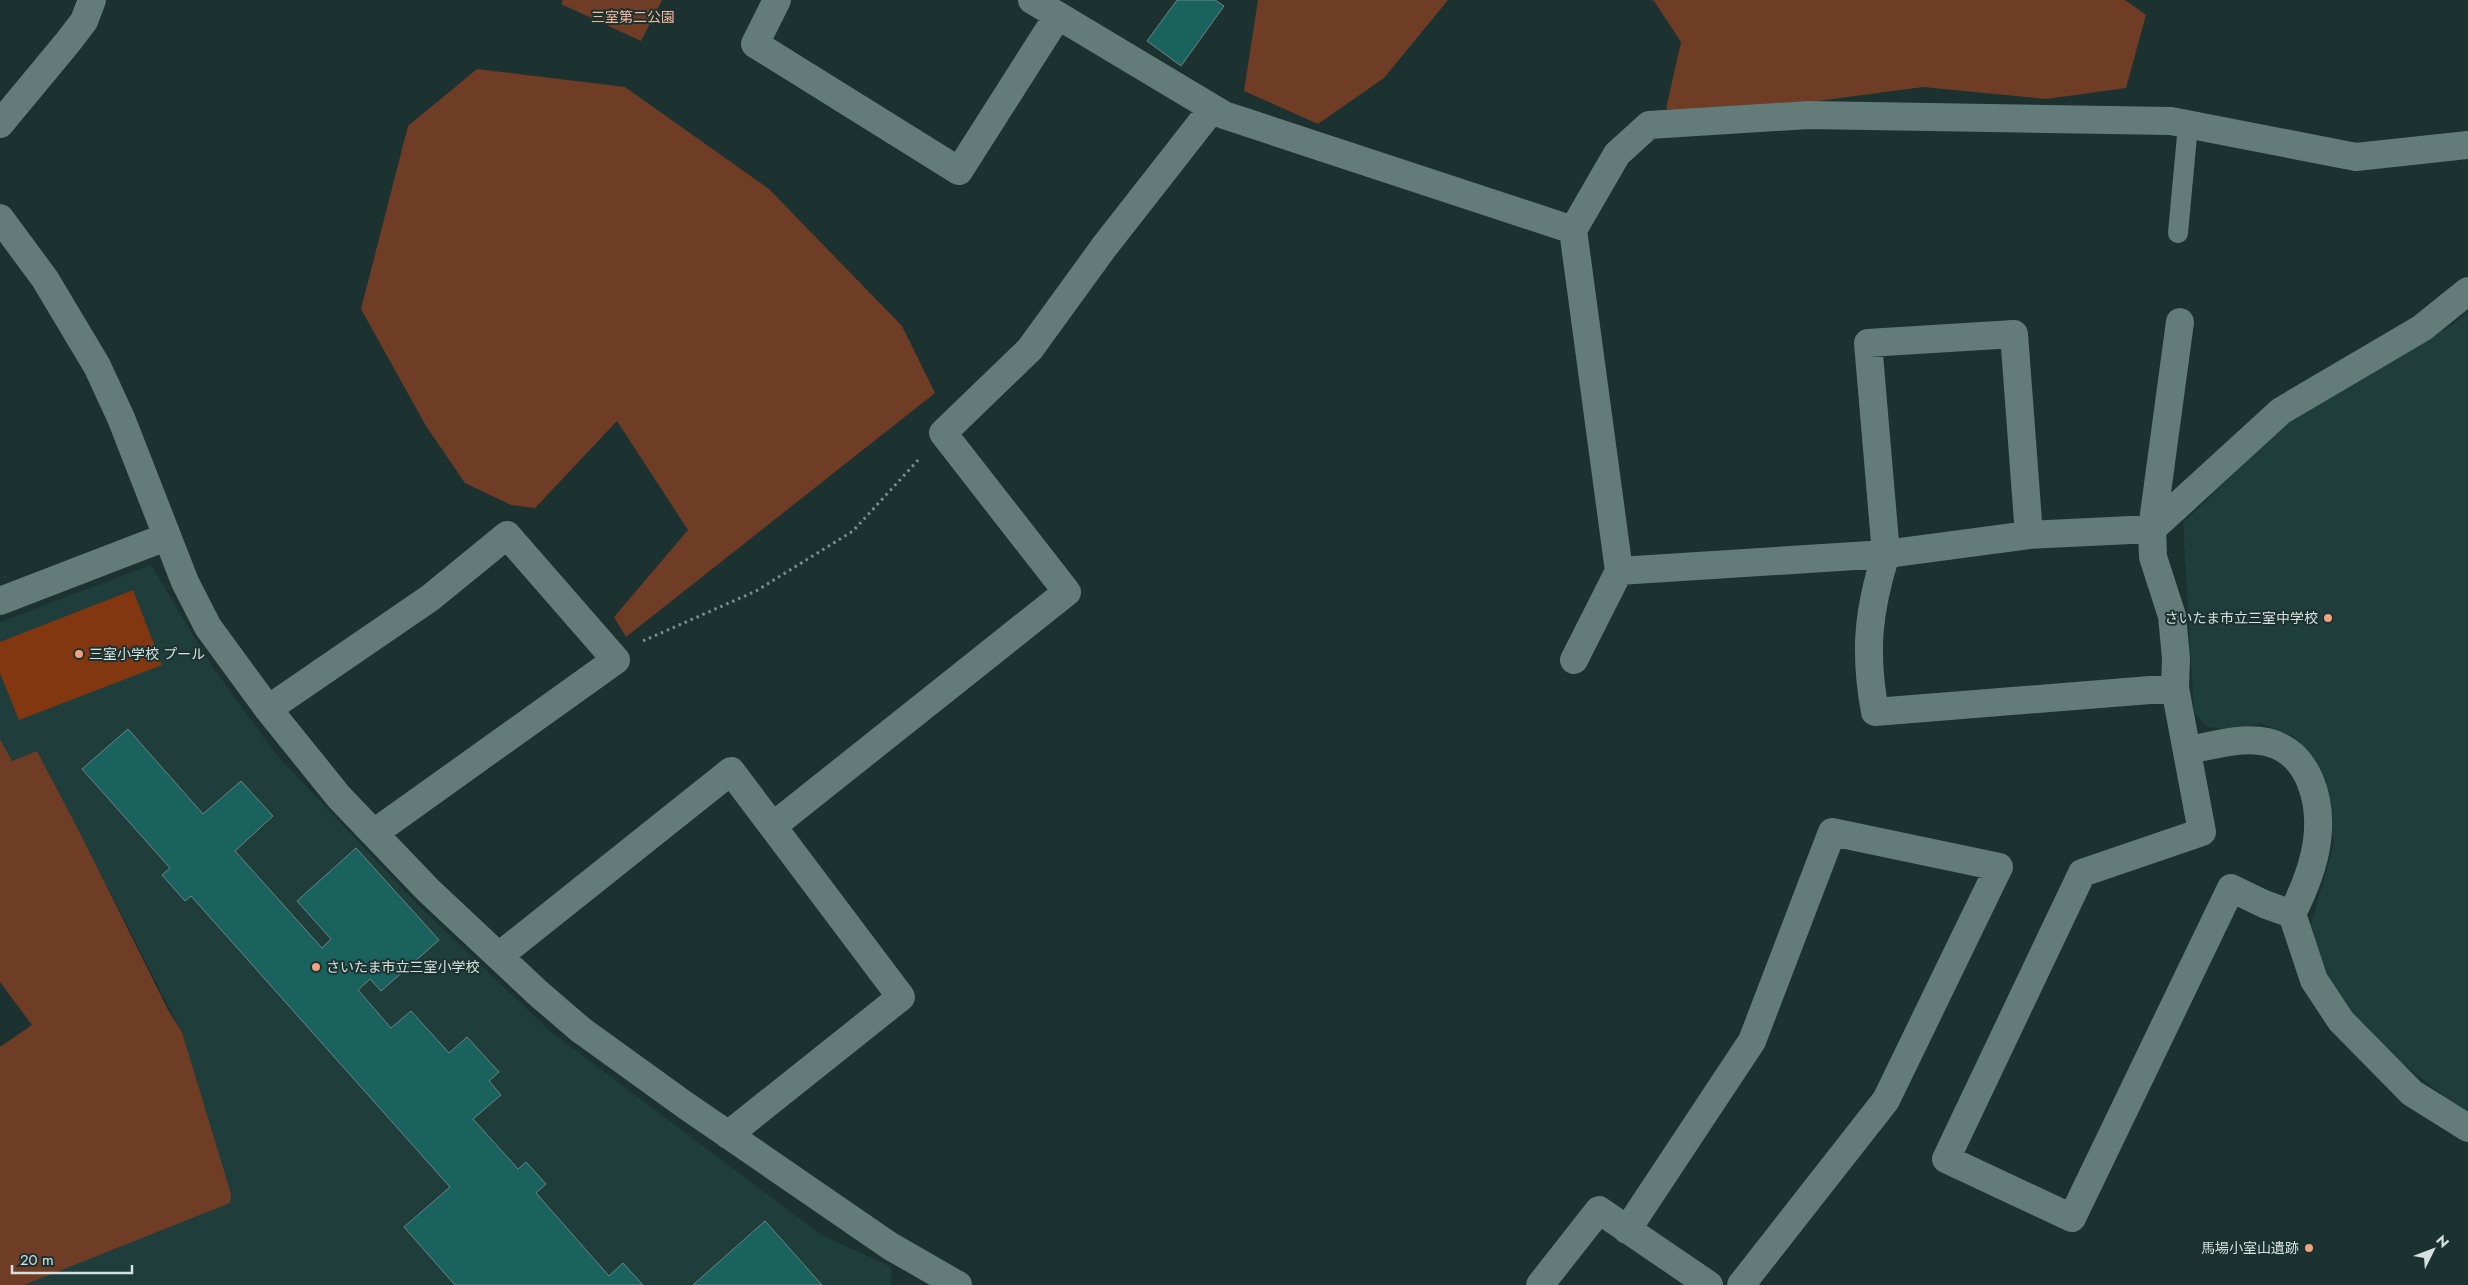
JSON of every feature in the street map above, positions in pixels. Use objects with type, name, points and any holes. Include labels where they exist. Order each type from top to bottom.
[{"type":"street","points":[[0,124],[84,21],[92,0]]},
{"type":"street","points":[[777,0],[755,44],[959,170],[1057,17]]},
{"type":"street","points":[[1032,0],[1057,17],[1224,115],[1573,230]]},
{"type":"street","points":[[773,826],[1067,592],[943,433],[1030,348],[1110,240],[1212,108]]},
{"type":"street","points":[[1574,660],[1619,571],[1573,230],[1617,154],[1649,126],[1809,114],[2171,121],[2356,157],[2468,145]]},
{"type":"street","points":[[0,218],[45,279],[97,366],[120,418],[166,537],[208,627],[268,709],[339,797],[428,890],[581,1030],[921,1277],[958,1285]]},
{"type":"street","points":[[1619,571],[1886,554],[2029,535],[2152,529],[2281,411],[2422,328],[2468,291]]},
{"type":"street","points":[[2180,322],[2152,529],[2153,557],[2172,616],[2176,658],[2175,688],[2202,832],[2082,872],[1946,1159],[2072,1218],[2231,888],[2264,904],[2292,914]]},
{"type":"street","points":[[2029,535],[2014,334],[1868,342],[1886,554],[1871,610],[1868,647],[1875,712],[2175,688]]},
{"type":"street","points":[[268,709],[430,598],[507,535],[616,660],[374,833]]},
{"type":"street","points":[[0,601],[166,537]]},
{"type":"street","points":[[2188,750],[2245,740],[2268,742],[2291,751],[2307,771],[2314,795],[2318,822],[2317,842],[2300,899],[2292,914],[2314,980],[2340,1021],[2412,1093],[2468,1128]]},
{"type":"street","points":[[499,956],[731,771],[901,997],[728,1135]]},
{"type":"street","points":[[1627,1230],[1752,1041],[1832,832],[1999,867],[1886,1100],[1741,1285]]},
{"type":"street","points":[[1540,1285],[1599,1210],[1709,1285]]},
{"type":"lane","points":[[2178,233],[2188,125]]},
{"type":"path","points":[[616,660],[646,639],[756,591],[853,531],[943,433]]},
{"type":"shaded area","name":"さいたま市立三室中学校","points":[[2468,311],[2468,1111],[2452,1102],[2402,1063],[2360,1023],[2335,992],[2310,928],[2334,844],[2319,767],[2293,736],[2260,723],[2230,730],[2207,727],[2194,712],[2183,523],[2282,427],[2372,370],[2454,324]]},
{"type":"shaded area","name":"さいたま市立三室小学校","points":[[151,565],[214,669],[276,754],[417,904],[550,1031],[822,1235],[891,1267],[891,1285],[18,1285],[230,1203],[182,1032],[37,751],[12,761],[0,739],[0,622]]},
{"type":"shaded area","name":"三室小学校 プール","points":[[133,590],[162,665],[19,720],[0,673],[0,642]]},
{"type":"green space","name":"三室第二公園","points":[[563,0],[662,0],[641,41],[561,4]]},
{"type":"green space","points":[[1258,0],[1448,0],[1384,78],[1318,124],[1244,91]]},
{"type":"green space","points":[[1650,0],[2125,0],[2146,15],[2126,88],[2046,99],[1923,87],[1712,115],[1666,109],[1681,42],[1654,1]]},
{"type":"green space","points":[[477,69],[625,87],[769,189],[902,326],[935,393],[626,637],[614,617],[688,530],[617,421],[535,508],[511,505],[465,483],[426,426],[361,309],[408,126]]},
{"type":"green space","points":[[0,739],[12,761],[37,751],[168,1010],[182,1032],[231,1194],[230,1203],[24,1285],[0,1285],[0,1047],[32,1025],[0,982]]},
{"type":"building","points":[[1177,0],[1215,0],[1224,6],[1181,66],[1147,41]]},
{"type":"building","points":[[128,729],[203,814],[241,781],[273,816],[235,851],[322,948],[331,939],[297,901],[356,848],[439,940],[381,991],[370,979],[358,990],[391,1028],[411,1011],[449,1053],[467,1037],[499,1072],[489,1081],[501,1095],[473,1119],[518,1169],[526,1162],[546,1184],[536,1193],[609,1276],[623,1263],[643,1285],[455,1285],[404,1227],[450,1187],[191,896],[185,901],[162,875],[170,868],[82,769]]},
{"type":"building","points":[[765,1221],[822,1285],[693,1285]]},
{"type":"place","name":"さいたま市立三室中学校","points":[[2328,618]]},
{"type":"place","name":"三室小学校 プール","points":[[79,654]]},
{"type":"place","name":"さいたま市立三室小学校","points":[[316,967]]},
{"type":"place","name":"馬場小室山遺跡","points":[[2309,1248]]}]
